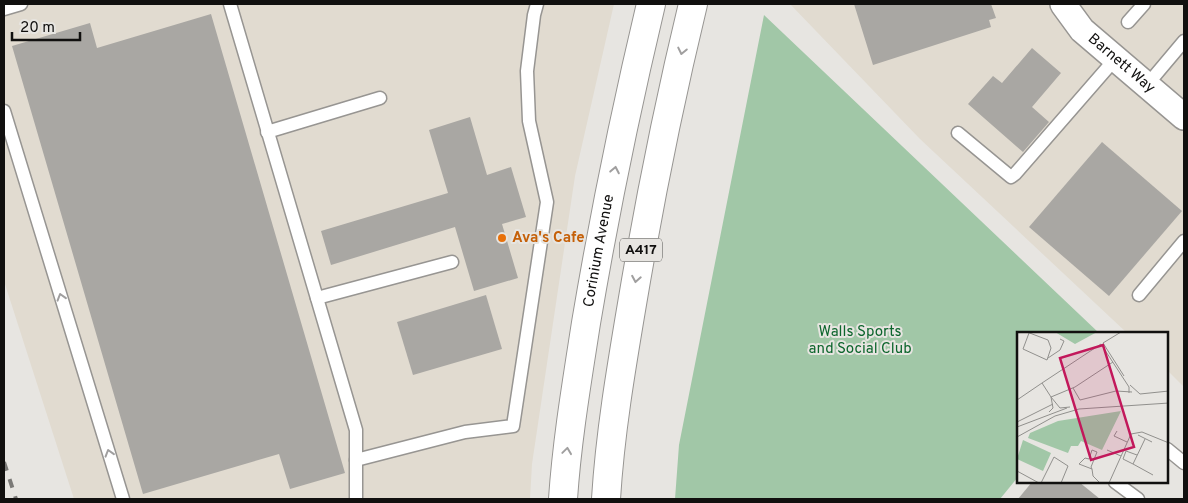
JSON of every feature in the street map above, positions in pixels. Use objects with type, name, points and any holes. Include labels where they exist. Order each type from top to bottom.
[{"type":"highway","name":"Corinium Avenue","points":[[563,499],[577,382],[594,278],[617,158],[651,4]]},
{"type":"highway","name":"A417","points":[[606,499],[619,380],[637,275],[657,166],[693,4]]},
{"type":"street","name":"Barnett Way","points":[[1063,4],[1082,30],[1184,117]]},
{"type":"lane","points":[[4,9],[21,4]]},
{"type":"lane","points":[[230,4],[356,430],[356,499]]},
{"type":"lane","points":[[356,460],[465,432],[513,426],[546,202],[529,121],[527,71],[537,4]]},
{"type":"lane","points":[[1128,22],[1144,4]]},
{"type":"lane","points":[[1147,85],[1184,41]]},
{"type":"lane","points":[[958,133],[1011,177],[1116,58]]},
{"type":"lane","points":[[267,132],[380,98]]},
{"type":"lane","points":[[4,111],[123,499]]},
{"type":"lane","points":[[1139,295],[1184,241]]},
{"type":"lane","points":[[317,298],[452,262]]},
{"type":"lane","points":[[1168,450],[1184,463]]},
{"type":"lane","points":[[1116,483],[1138,499]]},
{"type":"shaded area","points":[[4,4],[614,4],[575,176],[532,464],[530,499],[74,499],[4,281]]},
{"type":"shaded area","points":[[790,4],[1184,4],[1184,387],[1168,371],[1168,332],[1126,332],[920,139]]},
{"type":"green space","name":"Walls Sports and Social Club","points":[[764,15],[1098,332],[1017,332],[1017,478],[1000,499],[675,499],[679,445]]},
{"type":"building","points":[[854,4],[991,4],[996,18],[989,20],[991,27],[873,65]]},
{"type":"building","points":[[211,14],[345,473],[290,489],[279,454],[143,494],[12,46],[90,23],[97,48]]},
{"type":"building","points":[[1032,48],[1061,73],[1032,107],[1049,122],[1023,152],[968,104],[993,76],[1002,83]]},
{"type":"building","points":[[470,117],[487,175],[511,167],[526,217],[502,224],[518,278],[474,291],[455,227],[331,265],[321,231],[448,193],[429,130]]},
{"type":"building","points":[[1102,142],[1182,211],[1109,296],[1029,227]]},
{"type":"building","points":[[486,295],[502,349],[413,375],[397,322]]},
{"type":"building","points":[[1031,483],[1080,483],[1100,499],[1018,499]]},
{"type":"railway","points":[[4,462],[16,499]]},
{"type":"place","name":"Ava's Cafe","points":[[502,238]]}]
